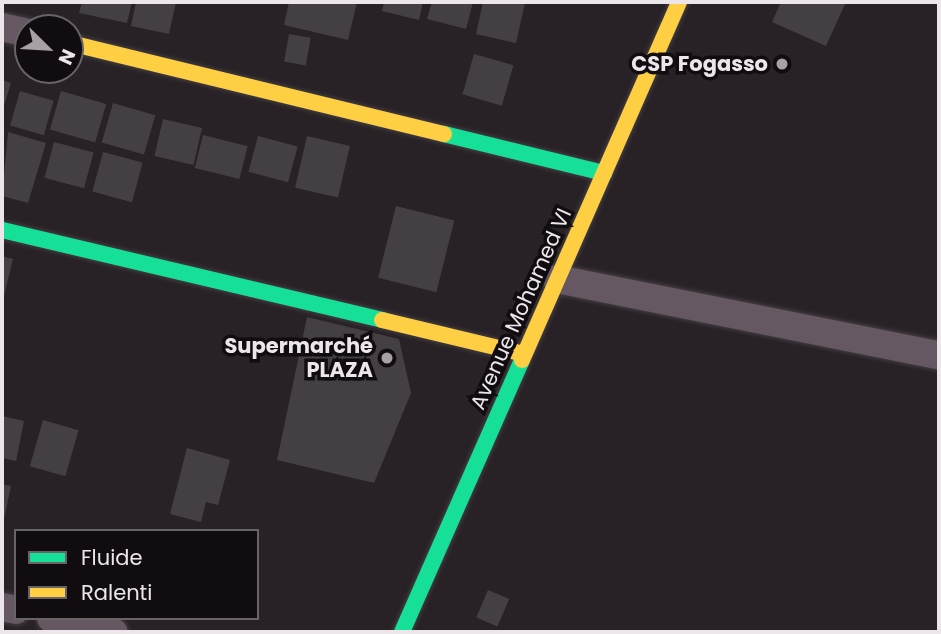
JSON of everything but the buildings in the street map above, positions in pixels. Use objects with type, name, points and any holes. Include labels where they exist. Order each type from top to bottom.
[{"type":"street","name":"Avenue Mohamed VI","points":[[402,632],[679,2]]},
{"type":"street","points":[[84,46],[604,173]]},
{"type":"street","points":[[2,230],[524,354]]},
{"type":"street","points":[[556,279],[939,355]]},
{"type":"street","points":[[60,620],[113,632]]},
{"type":"traffic: fast","points":[[444,134],[604,173]]},
{"type":"traffic: fast","points":[[2,230],[382,320]]},
{"type":"traffic: fast","points":[[402,632],[522,360]]},
{"type":"traffic: slow","points":[[522,360],[679,2]]},
{"type":"traffic: slow","points":[[84,46],[444,134]]},
{"type":"traffic: slow","points":[[382,320],[524,354]]},
{"type":"place","name":"CSP Fogasso","points":[[782,64]]},
{"type":"place","name":"Supermarché PLAZA","points":[[387,358]]}]
